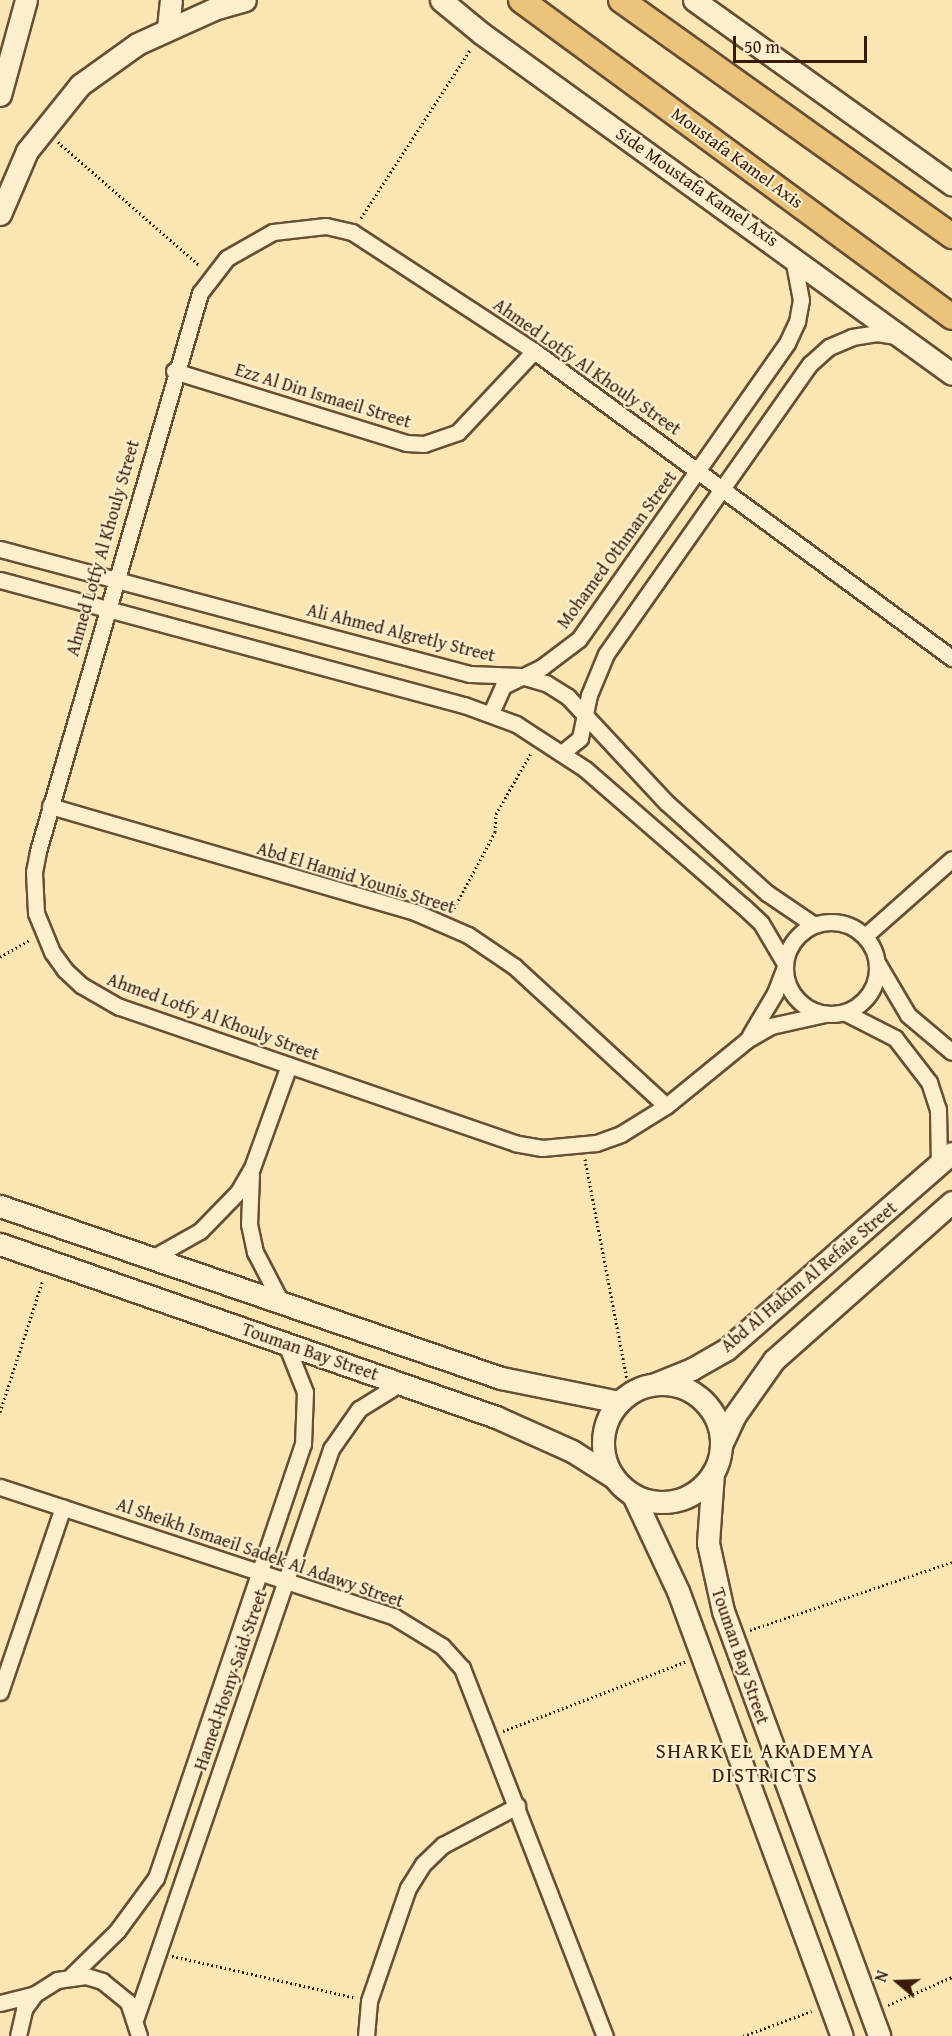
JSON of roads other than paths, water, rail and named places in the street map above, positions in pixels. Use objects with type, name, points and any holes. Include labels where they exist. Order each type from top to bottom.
[{"type":"main road","name":"Moustafa Kamel Axis","points":[[521,0],[952,317]]},
{"type":"main road","points":[[621,0],[952,236]]},
{"type":"street","points":[[0,95],[26,0]]},
{"type":"street","points":[[168,28],[171,0]]},
{"type":"street","points":[[0,214],[14,176],[43,128],[80,85],[107,63],[168,28],[245,0]]},
{"type":"street","name":"Side Moustafa Kamel Axis","points":[[441,0],[481,33],[792,255],[952,374]]},
{"type":"street","points":[[694,0],[952,185]]},
{"type":"street","name":"Ahmed Lotfy Al Khouly Street","points":[[825,1014],[771,1026],[747,1040],[666,1106],[621,1134],[582,1146],[542,1148],[515,1143],[99,998],[65,970],[42,933],[36,913],[34,872],[50,806],[174,371],[187,328],[210,275],[249,242],[273,231],[326,226],[352,232],[534,351],[952,658]]},
{"type":"street","name":"Mohamed Othman Street","points":[[491,713],[496,694],[521,676],[562,655],[579,639],[787,343],[797,322],[800,277],[792,255]]},
{"type":"street","points":[[563,752],[580,738],[589,694],[606,654],[810,364],[829,347],[852,337],[877,333],[902,337]]},
{"type":"street","name":"Ezz Al Din Ismaeil Street","points":[[174,371],[406,443],[424,444],[458,432],[534,351]]},
{"type":"street","name":"Ali Ahmed Algretly Street","points":[[0,549],[470,674],[521,676],[558,689],[667,802],[782,906],[814,925]]},
{"type":"street","points":[[0,580],[491,713],[540,737],[563,752],[744,907],[768,932],[784,964],[795,998],[809,1009],[825,1014],[846,1012],[863,1001],[875,984],[877,963]]},
{"type":"street","name":"Abd El Hamid Younis Street","points":[[50,806],[446,924],[515,967],[666,1106]]},
{"type":"street","points":[[865,936],[952,859]]},
{"type":"street","points":[[784,964],[797,935],[814,925],[839,922],[865,936],[877,963],[908,1015],[952,1052]]},
{"type":"street","name":"Ahmed Lotfy Al Khouly Street","points":[[747,1040],[767,1009],[784,964]]},
{"type":"street","points":[[846,1012],[895,1038],[924,1074],[938,1109],[945,1159]]},
{"type":"street","points":[[281,1302],[255,1252],[248,1196],[252,1168],[289,1065]]},
{"type":"street","name":"Abd Al Hakim Al Refaie Street","points":[[655,1384],[693,1369],[727,1349],[945,1159]]},
{"type":"street","points":[[152,1258],[200,1231],[220,1213],[252,1168]]},
{"type":"street","name":"Abd Al Hakim Al Refaie Street","points":[[721,1445],[747,1396],[774,1360],[952,1202]]},
{"type":"street","name":"Touman Bay Street","points":[[0,1206],[501,1378],[624,1397]]},
{"type":"street","name":"Touman Bay Street","points":[[0,1244],[401,1383],[534,1433],[613,1477]]},
{"type":"street","name":"Hamed Hosny Said Street","points":[[0,2003],[35,1994],[69,1977],[117,1931],[156,1878],[303,1444],[307,1418],[305,1392],[286,1344]]},
{"type":"street","name":"Hamed Hosny Said Street","points":[[136,2017],[331,1449],[343,1427],[372,1399],[401,1383]]},
{"type":"street","points":[[655,1384],[684,1388],[702,1400],[715,1417],[721,1445],[713,1473],[691,1495],[677,1500],[647,1501],[633,1495],[613,1477],[602,1438],[611,1413],[624,1397],[655,1384]]},
{"type":"street","name":"Touman Bay Street","points":[[713,1473],[708,1543],[713,1578],[731,1636],[868,2013],[879,2036]]},
{"type":"street","name":"Al Sheikh Ismaeil Sadek Al Adawy Street","points":[[0,1487],[393,1616],[442,1646],[462,1668],[605,2036]]},
{"type":"street","name":"Touman Bay Street","points":[[633,1495],[668,1569],[702,1656],[842,2036]]},
{"type":"street","points":[[0,1692],[63,1508]]},
{"type":"street","points":[[366,2036],[369,2001],[408,1887],[423,1864],[443,1845],[517,1806]]},
{"type":"street","points":[[69,1977],[102,1981],[128,2002],[136,2017],[139,2036]]},
{"type":"street","points":[[18,2036],[24,2008],[35,1994]]},
{"type":"district","name":"SHARK EL AKADEMYA DISTRICTS","points":[[765,1763]]}]
